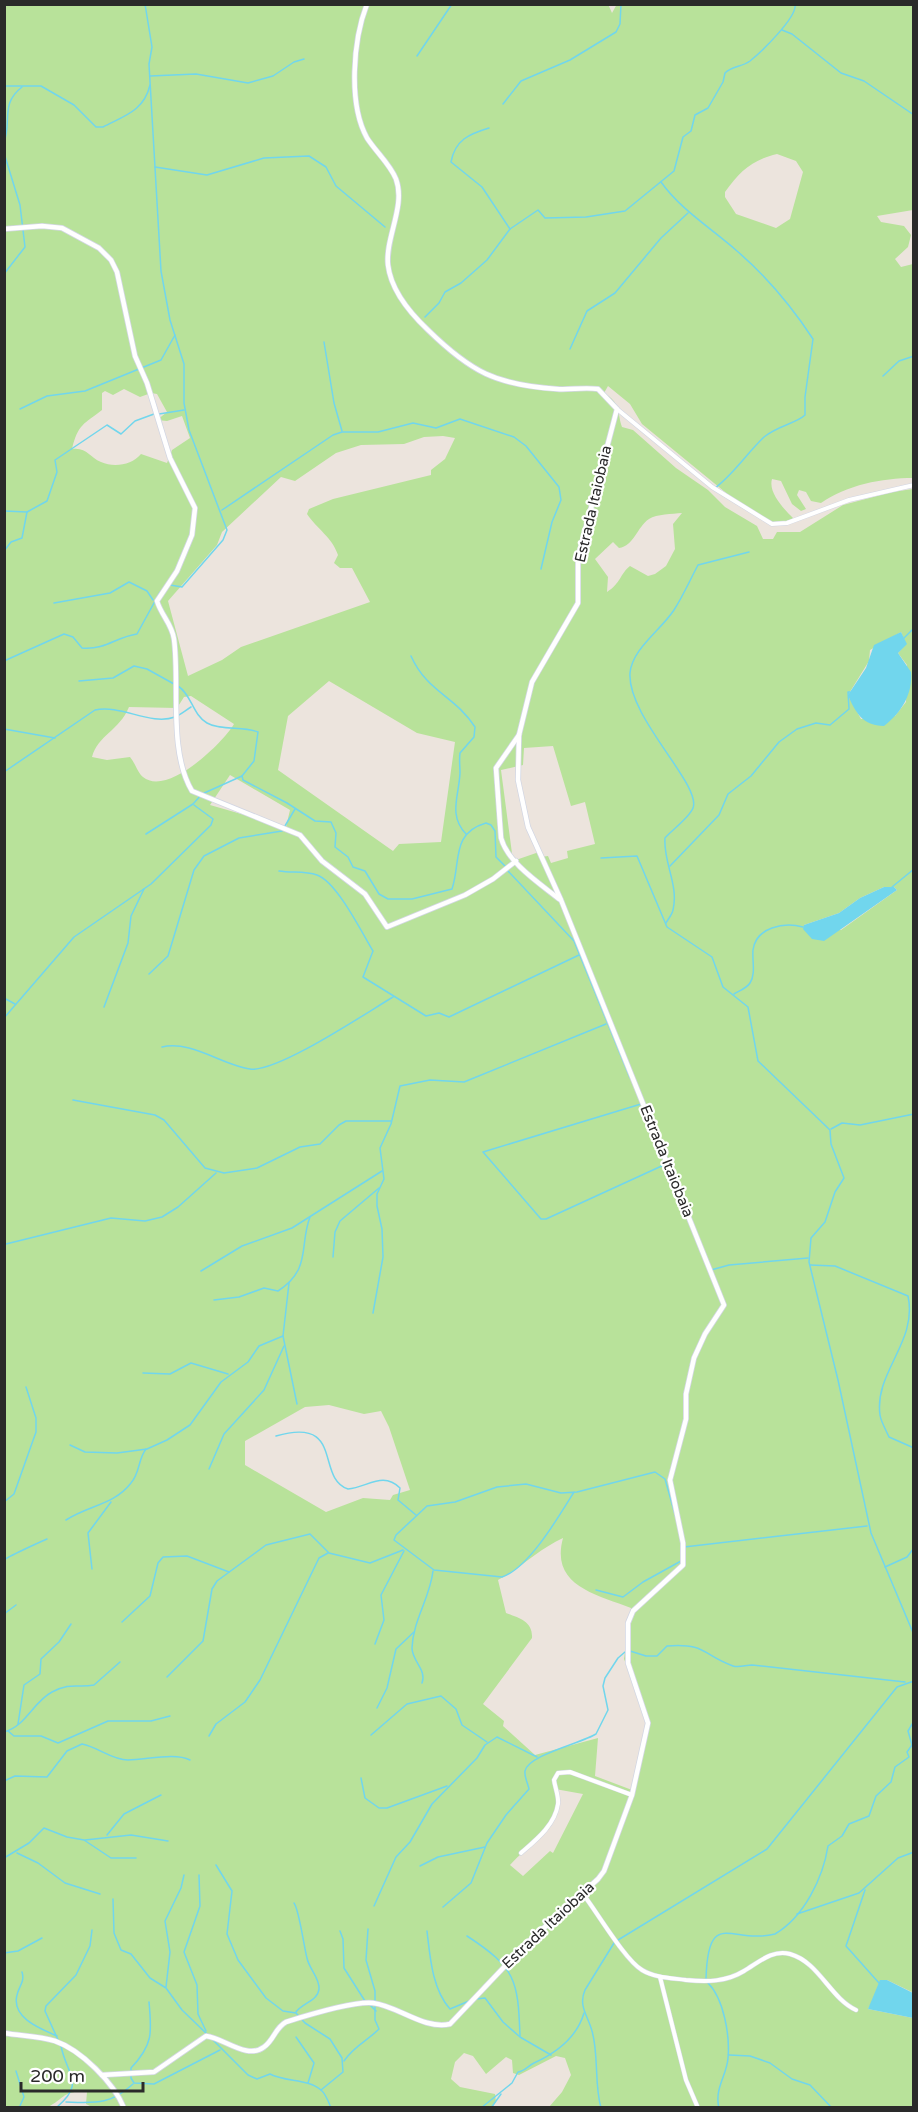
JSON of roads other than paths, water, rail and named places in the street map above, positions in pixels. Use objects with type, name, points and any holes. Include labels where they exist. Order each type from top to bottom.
[{"type":"street","points":[[367,4],[356,51],[354,73],[364,131],[397,183],[397,199],[388,258],[390,274],[406,306],[455,357],[477,371],[500,380],[548,388],[598,389],[617,409],[712,487],[772,524],[787,523],[849,500],[914,485]]},
{"type":"street","points":[[4,229],[42,226],[62,228],[93,243],[111,260],[122,291],[133,348],[150,393],[165,446],[174,468],[194,502],[196,516],[192,535],[177,571],[158,601],[173,636],[179,745],[186,780],[192,791],[300,835],[322,861],[365,894],[387,927],[465,895],[493,879],[516,861]]},
{"type":"street","name":"Estrada Itaiobaia","points":[[102,2075],[154,2072],[206,2036],[244,2050],[257,2051],[267,2045],[278,2028],[286,2022],[360,2004],[376,2004],[439,2024],[450,2024],[524,1946],[583,1894],[604,1871],[632,1795],[648,1719],[628,1663],[628,1623],[633,1611],[683,1565],[683,1543],[670,1480],[686,1419],[687,1387],[694,1358],[705,1334],[724,1305],[561,900],[524,814],[518,780],[519,735],[535,675],[578,603],[578,558],[617,409]]},
{"type":"street","points":[[519,735],[496,768],[495,780],[503,843],[516,861],[561,900]]},
{"type":"street","points":[[521,1853],[538,1839],[554,1815],[558,1799],[554,1780],[558,1773],[570,1772],[632,1795]]},
{"type":"street","points":[[583,1894],[634,1965],[643,1971],[660,1977],[694,1981],[722,1980],[744,1972],[767,1957],[788,1953],[796,1956],[817,1972],[834,1993],[856,2010]]},
{"type":"street","points":[[660,1977],[686,2080],[698,2108]]},
{"type":"street","points":[[4,2033],[58,2042],[102,2075],[118,2093],[124,2108]]},
{"type":"water","points":[[901,632],[907,644],[898,653],[911,672],[908,695],[901,709],[884,726],[870,724],[857,712],[848,695],[866,668],[874,645]]},
{"type":"water","points":[[884,887],[894,887],[897,890],[824,941],[812,939],[803,929],[804,925],[839,913],[860,898]]},
{"type":"water","points":[[880,1980],[887,1980],[913,1993],[913,2018],[868,2009]]},
{"type":"waterway","points":[[145,4],[152,47],[149,64],[161,271],[170,320],[184,364],[184,403],[189,430],[227,530],[223,540],[182,587],[170,585]]},
{"type":"waterway","points":[[417,56],[452,4]]},
{"type":"waterway","points":[[503,104],[521,81],[570,60],[616,32],[620,24],[621,4]]},
{"type":"waterway","points":[[425,317],[439,303],[445,292],[461,283],[487,260],[510,229],[538,210],[545,218],[586,217],[625,211],[674,171],[683,137],[691,131],[695,115],[708,108],[723,82],[725,73],[747,63],[762,51],[785,26],[795,4]]},
{"type":"waterway","points":[[782,30],[792,34],[841,73],[864,81],[914,115]]},
{"type":"waterway","points":[[150,76],[196,74],[248,83],[273,76],[294,62],[304,59]]},
{"type":"waterway","points":[[4,86],[41,86],[74,105],[96,127],[103,127],[126,116],[138,107],[150,85]]},
{"type":"waterway","points":[[4,142],[9,106],[15,93],[22,87]]},
{"type":"waterway","points":[[489,128],[464,139],[456,148],[451,162],[482,187],[510,229]]},
{"type":"waterway","points":[[4,153],[20,205],[25,247],[4,274]]},
{"type":"waterway","points":[[155,167],[207,175],[264,158],[309,156],[326,167],[336,186],[385,227]]},
{"type":"waterway","points":[[661,182],[687,210],[737,251],[768,281],[813,339],[805,397],[805,415],[764,437],[715,488]]},
{"type":"waterway","points":[[570,349],[587,311],[615,293],[661,238],[688,213]]},
{"type":"waterway","points":[[20,409],[47,396],[85,391],[161,360],[175,335]]},
{"type":"waterway","points":[[324,342],[334,403],[342,431]]},
{"type":"waterway","points":[[883,376],[899,361],[914,356]]},
{"type":"waterway","points":[[159,414],[184,410]]},
{"type":"waterway","points":[[4,511],[27,512],[47,501],[57,472],[55,460],[107,425],[121,434],[135,421],[154,414]]},
{"type":"waterway","points":[[222,510],[333,435],[342,432],[378,432],[413,423],[436,428],[460,419],[514,437],[526,446],[559,487],[561,500],[552,522],[541,569]]},
{"type":"waterway","points":[[4,551],[11,542],[22,538],[27,512]]},
{"type":"waterway","points":[[666,923],[672,912],[674,892],[666,856],[665,838],[691,812],[693,797],[687,783],[640,709],[632,690],[630,673],[632,664],[641,648],[674,610],[698,565],[749,552]]},
{"type":"waterway","points":[[54,603],[110,593],[129,582],[147,591],[153,600]]},
{"type":"waterway","points":[[4,661],[64,634],[73,637],[82,648],[98,647],[137,634],[160,592]]},
{"type":"waterway","points":[[903,639],[914,628]]},
{"type":"waterway","points":[[411,656],[425,678],[459,708],[475,727],[474,737],[460,753],[456,812],[457,820],[466,834]]},
{"type":"waterway","points":[[79,681],[113,678],[134,666],[147,669],[174,684]]},
{"type":"waterway","points":[[146,834],[193,804],[202,794],[242,776],[254,761],[258,732],[219,727],[207,723],[198,715],[186,694],[178,686]]},
{"type":"waterway","points":[[670,866],[719,815],[728,794],[751,776],[779,742],[797,729],[816,723],[830,725],[849,709],[848,692],[850,692]]},
{"type":"waterway","points":[[4,772],[95,710],[115,710],[165,719],[177,716],[191,707]]},
{"type":"waterway","points":[[4,729],[55,738]]},
{"type":"waterway","points":[[242,776],[243,780],[315,821],[331,822],[336,833],[335,847],[348,857],[353,867],[365,871],[379,894],[388,899],[412,899],[452,889],[462,841],[467,834],[486,823],[491,825],[495,831],[496,857],[506,867]]},
{"type":"waterway","points":[[4,1018],[74,937],[151,884],[211,825],[213,819],[194,805]]},
{"type":"waterway","points":[[149,974],[168,956],[194,870],[204,856],[239,838],[282,831],[295,809]]},
{"type":"waterway","points":[[601,858],[637,856],[667,927],[712,957],[723,987],[748,1007],[758,1061],[830,1130],[831,1144],[844,1178],[835,1192],[825,1222],[811,1238],[809,1262],[838,1380],[871,1533],[914,1635]]},
{"type":"waterway","points":[[892,887],[914,869]]},
{"type":"waterway","points":[[279,871],[317,875],[333,887],[373,951],[363,977],[426,1016],[439,1013],[449,1017],[579,955]]},
{"type":"waterway","points":[[508,871],[574,941],[630,1078]]},
{"type":"waterway","points":[[104,1007],[128,943],[131,916],[144,889]]},
{"type":"waterway","points":[[734,994],[747,986],[752,979],[753,950],[759,936],[765,931],[780,926],[803,927]]},
{"type":"waterway","points":[[162,1047],[184,1047],[239,1067],[263,1068],[300,1052],[393,997]]},
{"type":"waterway","points":[[4,998],[15,1004]]},
{"type":"waterway","points":[[373,1313],[383,1257],[382,1229],[377,1206],[377,1194],[384,1179],[380,1148],[391,1124],[400,1086],[430,1080],[464,1082],[606,1024]]},
{"type":"waterway","points":[[73,1100],[155,1115],[164,1120],[205,1168],[224,1173],[257,1168],[300,1147],[320,1144],[346,1121],[391,1121]]},
{"type":"waterway","points":[[641,1104],[483,1152],[541,1219],[546,1219],[666,1164]]},
{"type":"waterway","points":[[831,1129],[842,1123],[860,1125],[914,1114]]},
{"type":"waterway","points":[[201,1271],[242,1246],[292,1228],[382,1171]]},
{"type":"waterway","points":[[6,1244],[111,1218],[145,1221],[162,1217],[178,1207],[216,1173]]},
{"type":"waterway","points":[[333,1257],[335,1232],[340,1221],[379,1188]]},
{"type":"waterway","points":[[214,1300],[239,1297],[264,1288],[278,1291],[289,1283],[296,1274],[303,1256],[310,1217]]},
{"type":"waterway","points":[[711,1270],[729,1265],[808,1258]]},
{"type":"waterway","points":[[810,1265],[835,1266],[908,1296],[907,1328],[883,1385],[880,1415],[889,1437],[914,1448]]},
{"type":"waterway","points":[[289,1283],[283,1336],[297,1404]]},
{"type":"waterway","points":[[70,1445],[85,1452],[117,1453],[147,1449],[167,1440],[190,1425],[221,1382],[248,1362],[259,1346],[283,1336]]},
{"type":"waterway","points":[[209,1469],[224,1434],[264,1390],[284,1346]]},
{"type":"waterway","points":[[143,1373],[170,1374],[191,1363],[228,1374]]},
{"type":"waterway","points":[[4,1502],[14,1494],[36,1432],[36,1418],[26,1387]]},
{"type":"waterway","points":[[276,1436],[298,1432],[312,1434],[326,1451],[338,1483],[348,1489],[381,1480],[394,1483],[400,1488],[398,1500],[416,1515]]},
{"type":"waterway","points":[[66,1520],[117,1496],[124,1490],[134,1479],[146,1449]]},
{"type":"waterway","points":[[574,1492],[568,1502],[552,1527],[533,1552],[512,1572],[502,1577],[434,1570],[394,1540],[396,1535],[427,1506],[455,1502],[497,1487],[526,1484],[561,1493],[577,1492],[655,1472],[665,1479],[676,1518]]},
{"type":"waterway","points":[[92,1569],[88,1533],[111,1502]]},
{"type":"waterway","points":[[684,1547],[867,1526]]},
{"type":"waterway","points":[[167,1677],[203,1641],[212,1589],[217,1581],[266,1545],[310,1534],[329,1553],[370,1563],[403,1550]]},
{"type":"waterway","points":[[4,1560],[47,1539]]},
{"type":"waterway","points":[[885,1567],[907,1557],[914,1548]]},
{"type":"waterway","points":[[375,1644],[384,1620],[381,1595],[404,1551]]},
{"type":"waterway","points":[[209,1736],[216,1724],[245,1702],[260,1680],[319,1558],[328,1553]]},
{"type":"waterway","points":[[122,1622],[150,1596],[158,1563],[163,1557],[187,1556],[229,1572]]},
{"type":"waterway","points":[[596,1590],[623,1597],[643,1582],[681,1561]]},
{"type":"waterway","points":[[422,1683],[423,1674],[412,1648],[415,1628],[429,1590],[433,1571]]},
{"type":"waterway","points":[[4,1614],[16,1605]]},
{"type":"waterway","points":[[18,1724],[24,1685],[40,1674],[41,1659],[59,1642],[71,1624]]},
{"type":"waterway","points":[[377,1708],[387,1688],[396,1649],[414,1632]]},
{"type":"waterway","points":[[630,1651],[646,1656],[657,1656],[667,1646],[690,1646],[735,1667],[752,1665],[905,1682]]},
{"type":"waterway","points":[[443,1907],[471,1883],[487,1843],[506,1815],[529,1789],[525,1773],[528,1765],[545,1755],[596,1734],[608,1710],[603,1686],[605,1678],[618,1658],[625,1652]]},
{"type":"waterway","points":[[4,1732],[18,1725],[45,1696],[69,1686],[94,1685],[120,1662]]},
{"type":"waterway","points":[[618,1940],[767,1849],[897,1687],[914,1681]]},
{"type":"waterway","points":[[371,1735],[407,1704],[441,1696],[456,1709],[462,1725],[487,1742]]},
{"type":"waterway","points":[[8,1731],[14,1736],[41,1736],[58,1743],[108,1721],[151,1721],[170,1716]]},
{"type":"waterway","points":[[706,1979],[708,1957],[712,1943],[717,1936],[725,1933],[760,1936],[775,1934],[795,1918],[817,1883],[828,1846],[842,1836],[849,1824],[869,1816],[876,1796],[891,1782],[895,1767],[909,1757],[907,1752],[912,1745],[908,1731],[914,1721]]},
{"type":"waterway","points":[[374,1906],[396,1857],[410,1842],[432,1804],[477,1758],[485,1745],[497,1737],[537,1757]]},
{"type":"waterway","points":[[4,1781],[15,1776],[47,1777],[67,1751],[82,1744],[111,1756],[128,1760],[169,1756],[190,1760]]},
{"type":"waterway","points":[[361,1778],[365,1798],[379,1808],[387,1808],[447,1786]]},
{"type":"waterway","points":[[107,1835],[124,1814],[161,1795]]},
{"type":"waterway","points":[[4,1858],[29,1843],[44,1828],[67,1837],[84,1840],[111,1858],[136,1858]]},
{"type":"waterway","points":[[85,1840],[131,1835],[168,1841]]},
{"type":"waterway","points":[[420,1866],[438,1857],[485,1847]]},
{"type":"waterway","points":[[797,1914],[859,1893],[898,1858],[914,1852]]},
{"type":"waterway","points":[[17,1853],[38,1863],[65,1883],[100,1894]]},
{"type":"waterway","points":[[216,1865],[232,1891],[227,1934],[238,1960],[266,1998],[283,2011],[296,2013],[305,2023],[330,2039],[342,2058],[343,2072],[321,2090]]},
{"type":"waterway","points":[[166,1987],[170,1952],[165,1921],[181,1888],[184,1875]]},
{"type":"waterway","points":[[199,1875],[200,1906],[184,1952],[197,1985],[198,2014],[206,2031]]},
{"type":"waterway","points":[[865,1890],[846,1946],[879,1983]]},
{"type":"waterway","points":[[113,1899],[114,1933],[121,1950],[131,1954],[150,1978],[166,1988],[182,2010],[207,2034]]},
{"type":"waterway","points":[[294,1903],[308,1962],[318,1981],[319,1989],[316,1996],[296,2012]]},
{"type":"waterway","points":[[344,2061],[352,2051],[379,2029],[375,2020],[375,1991],[366,1960],[368,1929]]},
{"type":"waterway","points":[[59,2042],[45,2011],[46,2006],[76,1975],[90,1946],[92,1930]]},
{"type":"waterway","points":[[340,1931],[343,1939],[344,1968],[365,2001]]},
{"type":"waterway","points":[[427,1931],[433,1972],[444,2001],[450,2009],[469,2001]]},
{"type":"waterway","points":[[467,1936],[496,1957],[511,1977],[518,2001],[520,2036]]},
{"type":"waterway","points":[[4,1953],[18,1951],[42,1938]]},
{"type":"waterway","points":[[601,2108],[594,2040],[584,2011],[583,1996],[614,1943]]},
{"type":"waterway","points":[[22,1972],[16,2003],[18,2010],[29,2022],[57,2036]]},
{"type":"waterway","points":[[708,1983],[714,1990],[722,2008],[728,2039],[727,2064],[718,2095],[719,2108]]},
{"type":"waterway","points":[[476,1999],[485,1998],[503,2022],[520,2037],[551,2055]]},
{"type":"waterway","points":[[149,2002],[151,2022],[149,2038],[144,2052],[131,2068],[131,2078],[134,2083],[154,2084],[220,2050]]},
{"type":"waterway","points":[[369,2004],[376,2011]]},
{"type":"waterway","points":[[481,2108],[512,2083],[518,2072],[565,2043],[576,2030],[584,2013]]},
{"type":"waterway","points":[[296,2037],[314,2063],[308,2083]]},
{"type":"waterway","points":[[213,2040],[248,2075],[257,2079],[270,2074],[316,2086],[323,2092],[331,2108]]},
{"type":"waterway","points":[[56,2108],[70,2092],[72,2085],[61,2046]]},
{"type":"waterway","points":[[729,2055],[750,2056],[770,2063],[792,2079],[810,2085],[832,2108]]},
{"type":"waterway","points":[[16,2071],[24,2097],[19,2108]]},
{"type":"waterway","points":[[66,2102],[86,2103],[110,2099],[133,2084]]},
{"type":"waterway","points":[[491,2108],[501,2094]]}]
